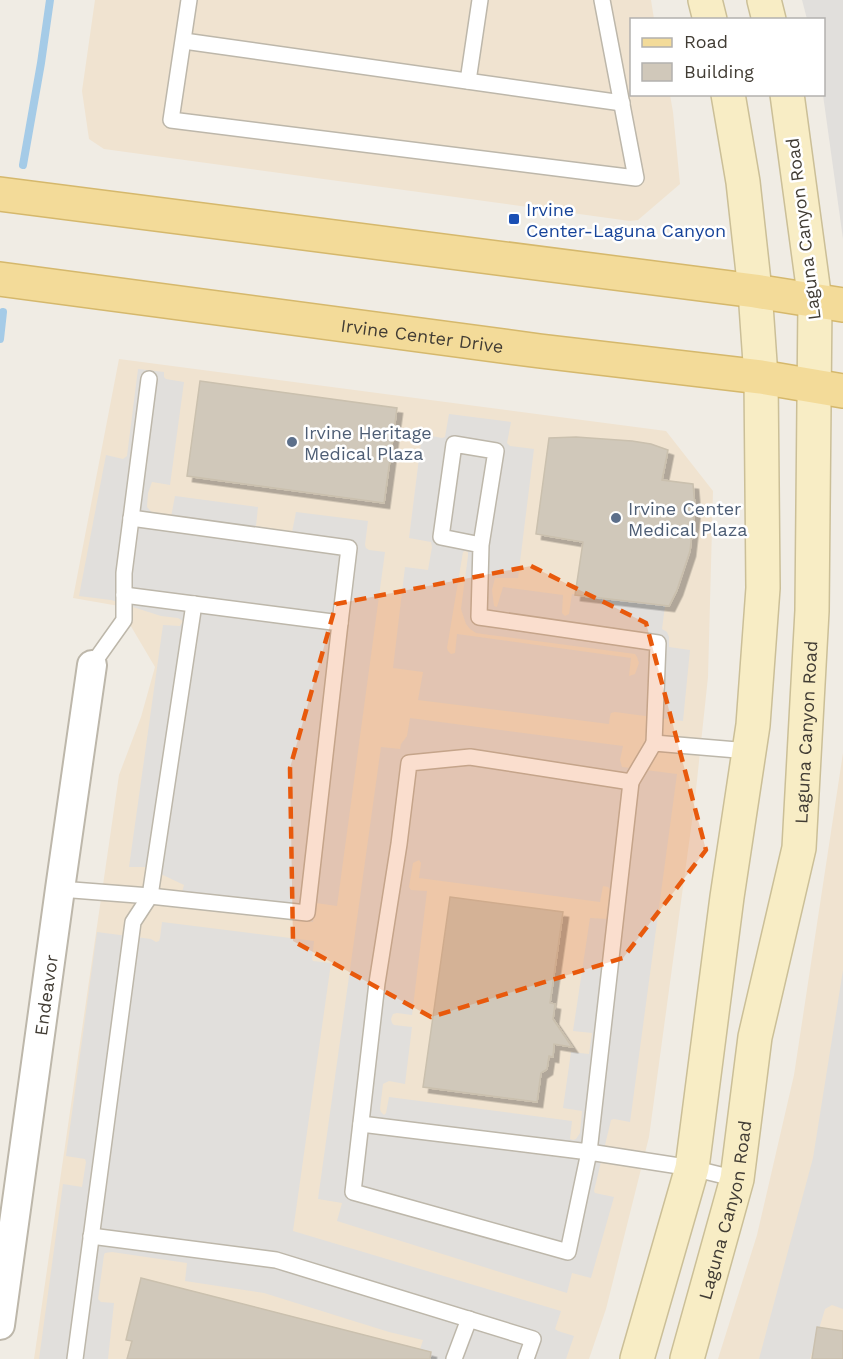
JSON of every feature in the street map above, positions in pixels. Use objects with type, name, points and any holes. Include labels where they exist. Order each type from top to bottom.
[{"type":"main road","points":[[705,0],[710,18]]},
{"type":"main road","points":[[764,0],[768,18]]},
{"type":"main road","points":[[637,1359],[692,1168],[727,897],[753,725],[763,588],[761,377],[755,291],[744,182],[728,96]]},
{"type":"main road","name":"Laguna Canyon Road","points":[[687,1359],[737,1179],[755,1037],[799,848],[812,611],[829,389],[829,303],[787,96]]},
{"type":"main road","points":[[0,194],[755,291],[829,303]]},
{"type":"main road","name":"Irvine Center Drive","points":[[0,279],[516,348],[761,377],[829,389]]},
{"type":"street","name":"Endeavor","points":[[0,1325],[92,665]]},
{"type":"lane","points":[[189,0],[171,120],[636,178],[602,0]]},
{"type":"lane","points":[[468,81],[480,0]]},
{"type":"lane","points":[[183,41],[622,103]]},
{"type":"lane","points":[[92,665],[124,620],[124,573],[149,379]]},
{"type":"lane","points":[[481,545],[441,537],[454,444],[496,451],[481,545],[479,617],[658,643],[654,743],[631,782],[590,1152],[568,1252],[353,1192],[377,983],[409,763],[470,757],[631,782]]},
{"type":"lane","points":[[60,888],[307,913],[349,548],[131,518]]},
{"type":"lane","points":[[124,595],[340,622]]},
{"type":"lane","points":[[75,1359],[133,922],[150,897],[194,604]]},
{"type":"lane","points":[[654,743],[749,751]]},
{"type":"lane","points":[[361,1124],[590,1152],[692,1168],[737,1179]]},
{"type":"lane","points":[[91,1236],[276,1260],[533,1339],[526,1359]]},
{"type":"lane","points":[[454,1359],[469,1319]]},
{"type":"highlighted area","points":[[531,566],[646,623],[706,850],[623,958],[431,1017],[293,941],[290,768],[336,604]]},
{"type":"shaded area","points":[[95,0],[651,0],[654,18],[630,18],[630,96],[670,96],[680,184],[638,220],[630,221],[104,149],[89,139],[82,91]]},
{"type":"shaded area","points":[[802,0],[843,0],[843,239],[823,96],[825,96],[825,18],[807,18]]},
{"type":"shaded area","points":[[119,359],[666,431],[713,491],[708,677],[695,799],[649,1137],[606,1309],[589,1359],[34,1359],[119,775],[141,717],[155,667],[119,606],[73,598]]},
{"type":"shaded area","points":[[138,369],[164,372],[166,379],[184,382],[170,485],[152,482],[148,493],[147,507],[154,515],[171,517],[175,496],[258,507],[256,526],[292,532],[296,512],[368,521],[366,548],[385,552],[337,906],[316,903],[313,922],[178,907],[184,885],[146,867],[129,867],[163,625],[180,626],[183,621],[111,600],[79,596],[106,455],[123,459],[127,456]]},
{"type":"shaded area","points":[[449,414],[511,422],[507,443],[510,446],[534,449],[518,578],[495,578],[492,590],[494,606],[497,607],[503,587],[563,595],[562,613],[565,616],[569,614],[572,594],[665,606],[662,629],[669,637],[669,647],[690,650],[683,721],[615,712],[611,713],[609,724],[418,700],[423,672],[393,668],[405,567],[428,570],[432,547],[431,542],[409,538],[422,434],[445,437]],"holes":[[[463,552],[468,552],[461,609],[470,629],[476,633],[635,654],[639,663],[635,674],[629,676],[631,658],[457,634],[455,653],[451,654],[447,648]]]},
{"type":"shaded area","points":[[410,718],[623,746],[620,760],[622,767],[677,774],[630,1122],[611,1120],[594,1191],[614,1197],[591,1278],[572,1273],[567,1293],[337,1221],[342,1203],[318,1199],[381,747],[400,749],[407,736]],"holes":[[[419,860],[421,863],[419,878],[600,902],[603,886],[611,890],[608,919],[590,918],[573,1031],[592,1033],[589,1054],[571,1052],[563,1108],[582,1111],[580,1133],[576,1139],[570,1139],[572,1121],[389,1097],[386,1113],[384,1115],[381,1112],[383,1084],[389,1081],[405,1084],[412,1027],[394,1025],[391,1019],[393,1014],[397,1013],[412,1015],[427,891],[411,890],[409,887],[413,863]]]},
{"type":"shaded area","points":[[843,753],[843,1359],[718,1359],[757,1235],[794,1075]]},
{"type":"shaded area","points":[[162,922],[314,941],[313,961],[331,963],[293,1231],[561,1311],[555,1329],[574,1336],[566,1359],[417,1359],[423,1340],[389,1332],[264,1293],[185,1281],[187,1263],[112,1252],[104,1255],[98,1299],[101,1302],[114,1303],[108,1359],[39,1359],[63,1184],[82,1187],[86,1162],[85,1159],[66,1156],[97,932],[151,939],[156,942],[160,938]]},
{"type":"shaded area","points":[[843,970],[843,1309],[832,1305],[825,1309],[810,1359],[759,1359],[813,1158]]},
{"type":"building","name":"Irvine Heritage Medical Plaza","points":[[200,381],[397,408],[384,503],[187,476]]},
{"type":"building","name":"Irvine Center Medical Plaza","points":[[576,437],[632,441],[668,450],[662,480],[693,484],[695,507],[690,551],[669,606],[575,595],[583,542],[536,534],[549,438]]},
{"type":"building","points":[[450,897],[563,912],[550,1003],[555,1004],[553,1019],[572,1047],[554,1044],[553,1057],[549,1056],[547,1069],[541,1073],[537,1102],[423,1087]]},
{"type":"building","points":[[141,1278],[431,1352],[430,1359],[127,1359],[132,1341],[126,1340]]},
{"type":"building","points":[[817,1327],[843,1331],[843,1359],[812,1359]]},
{"type":"waterway","points":[[23,165],[50,0]]},
{"type":"waterway","points":[[0,339],[3,312]]},
{"type":"place","name":"Irvine Center-Laguna Canyon","points":[[514,219]]},
{"type":"place","name":"Irvine Heritage Medical Plaza","points":[[292,442]]},
{"type":"place","name":"Irvine Center Medical Plaza","points":[[616,518]]}]
